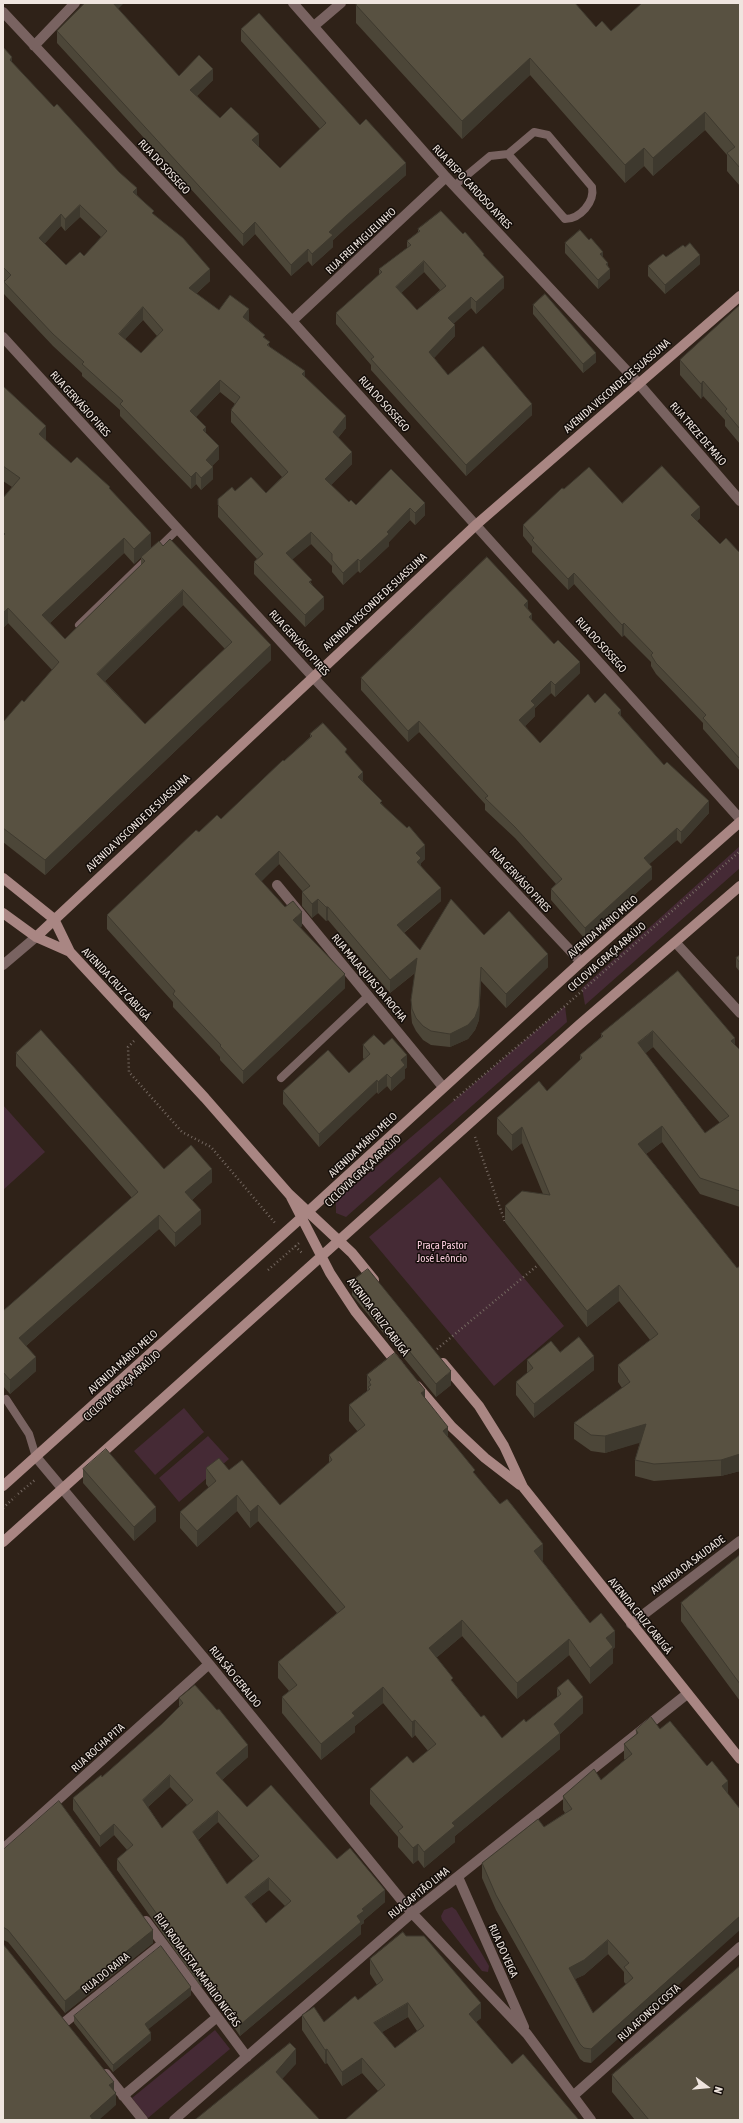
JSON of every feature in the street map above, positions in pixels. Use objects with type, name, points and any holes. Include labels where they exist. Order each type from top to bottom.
[{"type":"main road","name":"AVENIDA VISCONDE DE SUASSUNA","points":[[36,937],[312,676],[477,524],[740,296]]},
{"type":"main road","name":"AVENIDA MÁRIO MELO","points":[[3,1486],[305,1214],[581,962],[740,822]]},
{"type":"main road","name":"AVENIDA CRUZ CABUGÁ","points":[[3,878],[54,919],[70,952],[144,1032],[289,1194],[305,1214],[340,1241],[378,1285]]},
{"type":"main road","points":[[3,1542],[321,1256],[340,1241],[470,1122],[579,1025],[740,886]]},
{"type":"main road","name":"AVENIDA CRUZ CABUGÁ","points":[[3,913],[36,937],[70,952]]},
{"type":"main road","name":"AVENIDA CRUZ CABUGÁ","points":[[305,1214],[309,1234],[355,1311],[409,1378],[452,1427],[485,1458],[523,1487]]},
{"type":"main road","name":"AVENIDA CRUZ CABUGÁ","points":[[434,1352],[479,1406],[504,1446],[523,1487],[740,1759]]},
{"type":"street","points":[[34,46],[75,3]]},
{"type":"street","name":"RUA BISPO CARDOSO AYRES","points":[[293,3],[446,178],[638,384]]},
{"type":"street","points":[[314,26],[340,3]]},
{"type":"street","name":"RUA DO SOSSEGO","points":[[3,12],[292,321],[477,524],[740,819]]},
{"type":"street","name":"RUA FREI MIGUELINHO","points":[[292,321],[446,178]]},
{"type":"street","name":"RUA GERVÁSIO PIRES","points":[[3,336],[312,676],[581,962]]},
{"type":"street","name":"RUA TREZE DE MAIO","points":[[638,384],[740,501]]},
{"type":"street","name":"RUA MALAQUIAS DA ROCHA","points":[[276,885],[443,1087]]},
{"type":"street","points":[[3,965],[36,937]]},
{"type":"street","points":[[676,942],[740,1013]]},
{"type":"street","name":"RUA SÃO GERALDO","points":[[36,1457],[64,1488],[412,1913]]},
{"type":"street","name":"AVENIDA DA SAUDADE","points":[[631,1624],[740,1541]]},
{"type":"street","name":"RUA ROCHA PITA","points":[[3,1848],[60,1803],[209,1664]]},
{"type":"street","name":"RUA CAPITÃO LIMA","points":[[174,2120],[412,1913],[687,1694]]},
{"type":"street","name":"RUA DO VEIGA","points":[[458,1877],[527,2034]]},
{"type":"street","name":"RUA RADIALISTA AMARÍLIO NICÉAS","points":[[140,1912],[216,2018],[247,2057]]},
{"type":"street","name":"RUA DO VEIGA","points":[[412,1913],[527,2034],[591,2120]]},
{"type":"street","name":"RUA DO RAIRA","points":[[65,2022],[162,1944]]},
{"type":"street","name":"RUA AFONSO COSTA","points":[[573,2096],[740,1947]]},
{"type":"street","points":[[123,2096],[216,2018]]},
{"type":"street","points":[[99,2065],[143,2120]]},
{"type":"lane","points":[[454,186],[490,156],[508,154],[534,132],[548,135],[592,187],[594,195],[591,204],[574,217],[564,219],[508,154]]},
{"type":"lane","points":[[79,625],[178,529]]},
{"type":"lane","points":[[281,1078],[368,996]]},
{"type":"lane","points":[[6,1399],[29,1434],[36,1457]]},
{"type":"path","name":"CICLOVIA GRAÇA ARAÚJO","points":[[453,1101],[565,1006],[740,850]]},
{"type":"path","name":"AVENIDA CRUZ CABUGÁ","points":[[144,1032],[128,1047],[129,1072],[182,1132],[211,1147],[274,1222]]},
{"type":"path","points":[[470,1122],[504,1222]]},
{"type":"path","points":[[266,1272],[309,1234]]},
{"type":"path","points":[[434,1352],[538,1265]]},
{"type":"path","points":[[3,1508],[47,1470]]},
{"type":"green space","points":[[740,846],[740,868],[585,1005],[582,988]]},
{"type":"green space","points":[[565,1006],[567,1022],[346,1217],[336,1213],[336,1201]]},
{"type":"green space","points":[[3,1105],[45,1152],[3,1190]]},
{"type":"green space","name":"Praça Pastor José Leôncio","points":[[440,1177],[564,1326],[494,1386],[369,1237]]},
{"type":"green space","points":[[184,1408],[204,1432],[155,1475],[134,1451]]},
{"type":"green space","points":[[208,1436],[229,1459],[179,1502],[159,1478]]},
{"type":"green space","points":[[452,1907],[456,1910],[489,1966],[488,1972],[482,1971],[442,1920],[441,1916],[444,1910]]},
{"type":"green space","points":[[215,2030],[230,2049],[148,2118],[132,2098]]},
{"type":"building","points":[[85,3],[113,3],[179,76],[199,55],[213,69],[190,90],[220,118],[231,107],[259,134],[252,140],[280,168],[326,123],[241,29],[259,13],[360,125],[366,119],[406,163],[329,232],[333,235],[312,254],[308,249],[291,265],[255,222],[243,234],[57,31]]},
{"type":"building","points":[[358,3],[575,3],[596,27],[602,21],[611,31],[642,3],[740,3],[740,168],[727,153],[735,147],[705,112],[653,158],[644,148],[625,165],[530,58],[462,121],[356,5]]},
{"type":"building","points":[[3,47],[12,57],[10,60],[54,107],[57,104],[119,172],[137,188],[133,192],[154,211],[152,213],[183,238],[210,269],[189,288],[219,310],[230,295],[249,309],[243,317],[265,335],[263,337],[270,342],[267,345],[305,371],[302,374],[346,416],[333,432],[352,452],[325,479],[349,502],[351,500],[356,505],[391,469],[425,503],[415,513],[410,508],[387,532],[389,534],[360,561],[358,559],[343,573],[332,560],[332,554],[311,532],[286,553],[312,580],[309,582],[324,597],[305,615],[254,562],[263,554],[218,505],[218,499],[232,487],[235,491],[251,477],[266,493],[288,472],[231,410],[240,397],[220,380],[190,411],[206,427],[203,430],[219,446],[206,460],[213,467],[201,478],[196,472],[191,477],[120,404],[123,401],[82,364],[84,362],[53,334],[4,282],[11,275],[3,267]],"holes":[[[80,205],[107,231],[84,256],[80,252],[66,265],[39,238],[61,214],[65,219]],[[143,307],[163,330],[141,353],[119,334]]]},
{"type":"building","points":[[441,211],[463,234],[465,232],[484,254],[483,255],[504,277],[476,302],[471,297],[448,318],[455,325],[429,352],[448,375],[483,346],[532,404],[466,465],[371,359],[374,357],[336,313],[382,272],[379,269],[411,245],[407,241],[420,231],[418,229]],"holes":[[[424,261],[446,286],[417,310],[396,287]]]},
{"type":"building","points":[[580,230],[589,240],[591,238],[603,252],[600,254],[608,263],[606,264],[610,269],[598,280],[565,243]]},
{"type":"building","points":[[690,243],[700,255],[665,285],[648,266],[663,254],[666,257],[683,245],[685,247]]},
{"type":"building","points":[[545,294],[596,353],[583,364],[533,305]]},
{"type":"building","points":[[740,305],[740,429],[725,411],[727,409],[703,381],[701,384],[680,360]]},
{"type":"building","points":[[3,386],[46,426],[39,434],[71,463],[77,457],[110,487],[109,488],[151,533],[134,549],[124,538],[42,615],[65,639],[145,561],[141,557],[159,541],[163,546],[170,539],[271,645],[45,860],[3,828],[3,720],[4,721],[22,700],[24,702],[59,662],[8,608],[3,613],[3,536],[5,534],[3,532],[3,498],[20,478],[3,466]],"holes":[[[183,590],[232,642],[145,724],[97,674]]]},
{"type":"building","points":[[662,466],[700,507],[691,515],[720,544],[726,538],[740,553],[740,759],[703,718],[706,715],[656,663],[651,655],[653,653],[624,623],[622,625],[574,573],[568,579],[532,540],[534,538],[523,525],[562,488],[564,489],[589,467],[622,503]]},
{"type":"building","points":[[487,557],[528,601],[524,605],[532,614],[529,617],[554,644],[558,640],[580,662],[555,685],[551,681],[531,701],[535,705],[519,720],[540,743],[588,694],[595,703],[605,693],[621,710],[618,713],[664,765],[667,762],[709,801],[681,832],[677,828],[644,858],[652,867],[585,928],[551,889],[562,879],[515,827],[485,798],[488,796],[419,721],[408,731],[361,678]]},
{"type":"building","points":[[323,723],[347,749],[345,752],[363,772],[358,777],[382,801],[380,803],[407,828],[409,826],[425,845],[416,853],[421,858],[417,862],[441,888],[397,925],[420,950],[451,899],[484,935],[509,911],[548,954],[506,994],[481,967],[479,1006],[475,1017],[468,1025],[450,1034],[431,1031],[423,1026],[416,1018],[412,1009],[411,1000],[417,958],[390,980],[328,907],[326,907],[318,899],[312,904],[302,892],[310,886],[279,851],[255,874],[285,907],[293,901],[302,912],[293,920],[345,974],[243,1071],[220,1046],[221,1045],[173,994],[175,991],[107,915],[196,830],[199,832],[217,815],[221,819],[283,760],[284,761],[312,736],[310,734]]},
{"type":"building","points":[[740,955],[740,963],[736,958]]},
{"type":"building","points":[[678,971],[735,1038],[731,1041],[740,1050],[740,1191],[700,1178],[662,1126],[638,1144],[737,1268],[740,1266],[740,1454],[721,1460],[654,1464],[635,1460],[646,1424],[605,1436],[591,1435],[574,1423],[630,1382],[618,1365],[658,1334],[619,1285],[587,1311],[505,1206],[522,1191],[550,1195],[522,1127],[512,1135],[497,1118],[539,1081],[547,1091],[582,1058],[580,1055],[603,1036],[601,1034]],"holes":[[[653,1031],[729,1116],[705,1133],[638,1043]]]},
{"type":"building","points":[[41,1030],[164,1169],[191,1145],[212,1169],[185,1192],[201,1210],[175,1233],[159,1215],[19,1338],[36,1357],[10,1380],[3,1372],[3,1311],[138,1192],[16,1053]]},
{"type":"building","points":[[374,1035],[384,1045],[392,1038],[407,1055],[401,1060],[405,1065],[391,1078],[387,1074],[378,1082],[377,1080],[319,1134],[283,1091],[328,1050],[349,1073],[370,1054],[363,1045]]},
{"type":"building","points":[[368,1269],[451,1371],[436,1384],[352,1281]]},
{"type":"building","points":[[579,1337],[594,1356],[534,1404],[516,1382],[533,1368],[527,1360],[551,1341],[560,1352]]},
{"type":"building","points":[[395,1353],[425,1390],[421,1393],[448,1427],[443,1431],[475,1470],[473,1472],[500,1504],[507,1499],[543,1544],[534,1551],[590,1623],[601,1613],[615,1631],[606,1638],[613,1647],[590,1668],[569,1639],[517,1683],[462,1620],[429,1648],[453,1678],[451,1680],[481,1717],[484,1715],[502,1738],[524,1719],[526,1722],[561,1694],[557,1688],[568,1679],[583,1697],[554,1724],[560,1733],[452,1823],[455,1826],[424,1852],[418,1844],[413,1848],[398,1831],[403,1827],[370,1789],[407,1756],[413,1763],[436,1744],[415,1720],[412,1722],[383,1687],[352,1713],[355,1716],[321,1744],[282,1697],[297,1685],[278,1662],[345,1607],[258,1505],[250,1512],[237,1495],[197,1531],[180,1512],[216,1481],[206,1468],[219,1458],[229,1470],[242,1460],[280,1505],[332,1460],[329,1455],[365,1425],[349,1405],[370,1389],[368,1387],[371,1385],[369,1382],[371,1380],[367,1375]]},
{"type":"building","points":[[106,1449],[156,1507],[134,1527],[83,1469]]},
{"type":"building","points":[[740,1555],[740,1684],[681,1603]]},
{"type":"building","points":[[195,1685],[217,1710],[219,1709],[248,1745],[216,1773],[247,1807],[271,1785],[337,1859],[350,1848],[385,1890],[362,1909],[364,1911],[357,1916],[361,1922],[240,2025],[204,1973],[201,1975],[117,1859],[133,1845],[114,1824],[100,1836],[73,1798],[101,1775],[102,1777],[162,1724],[183,1703],[179,1698]],"holes":[[[170,1775],[193,1800],[162,1828],[143,1800]],[[218,1811],[259,1856],[227,1884],[193,1832]],[[269,1878],[291,1901],[266,1923],[245,1897]]]},
{"type":"building","points":[[651,1717],[660,1729],[670,1721],[707,1766],[712,1761],[728,1781],[722,1786],[740,1809],[740,1916],[591,2049],[584,2048],[580,2044],[496,1895],[482,1863],[538,1819],[544,1827],[572,1809],[563,1796],[594,1769],[601,1780],[632,1754],[624,1744],[638,1733],[636,1730]],"holes":[[[608,1940],[629,1963],[624,1967],[633,1978],[593,2013],[569,1968],[584,1960]]]},
{"type":"building","points":[[59,1801],[153,1930],[65,2001],[8,1930],[3,1927],[3,1850]]},
{"type":"building","points":[[403,1932],[406,1936],[424,1936],[481,2003],[469,2014],[512,2064],[523,2054],[579,2120],[345,2120],[385,2085],[362,2058],[342,2072],[327,2049],[325,2050],[302,2015],[314,2007],[324,2022],[355,1996],[358,2000],[383,1980],[370,1959]],"holes":[[[408,2003],[424,2026],[395,2048],[374,2023]]]},
{"type":"building","points":[[3,1944],[114,2082],[109,2085],[116,2093],[90,2116],[93,2120],[3,2120]]},
{"type":"building","points":[[161,1946],[191,1987],[145,2024],[151,2033],[113,2065],[74,2016]]},
{"type":"building","points":[[740,1966],[740,2120],[649,2120],[612,2075]]},
{"type":"building","points":[[290,2043],[296,2049],[276,2072],[320,2120],[195,2120]]}]
